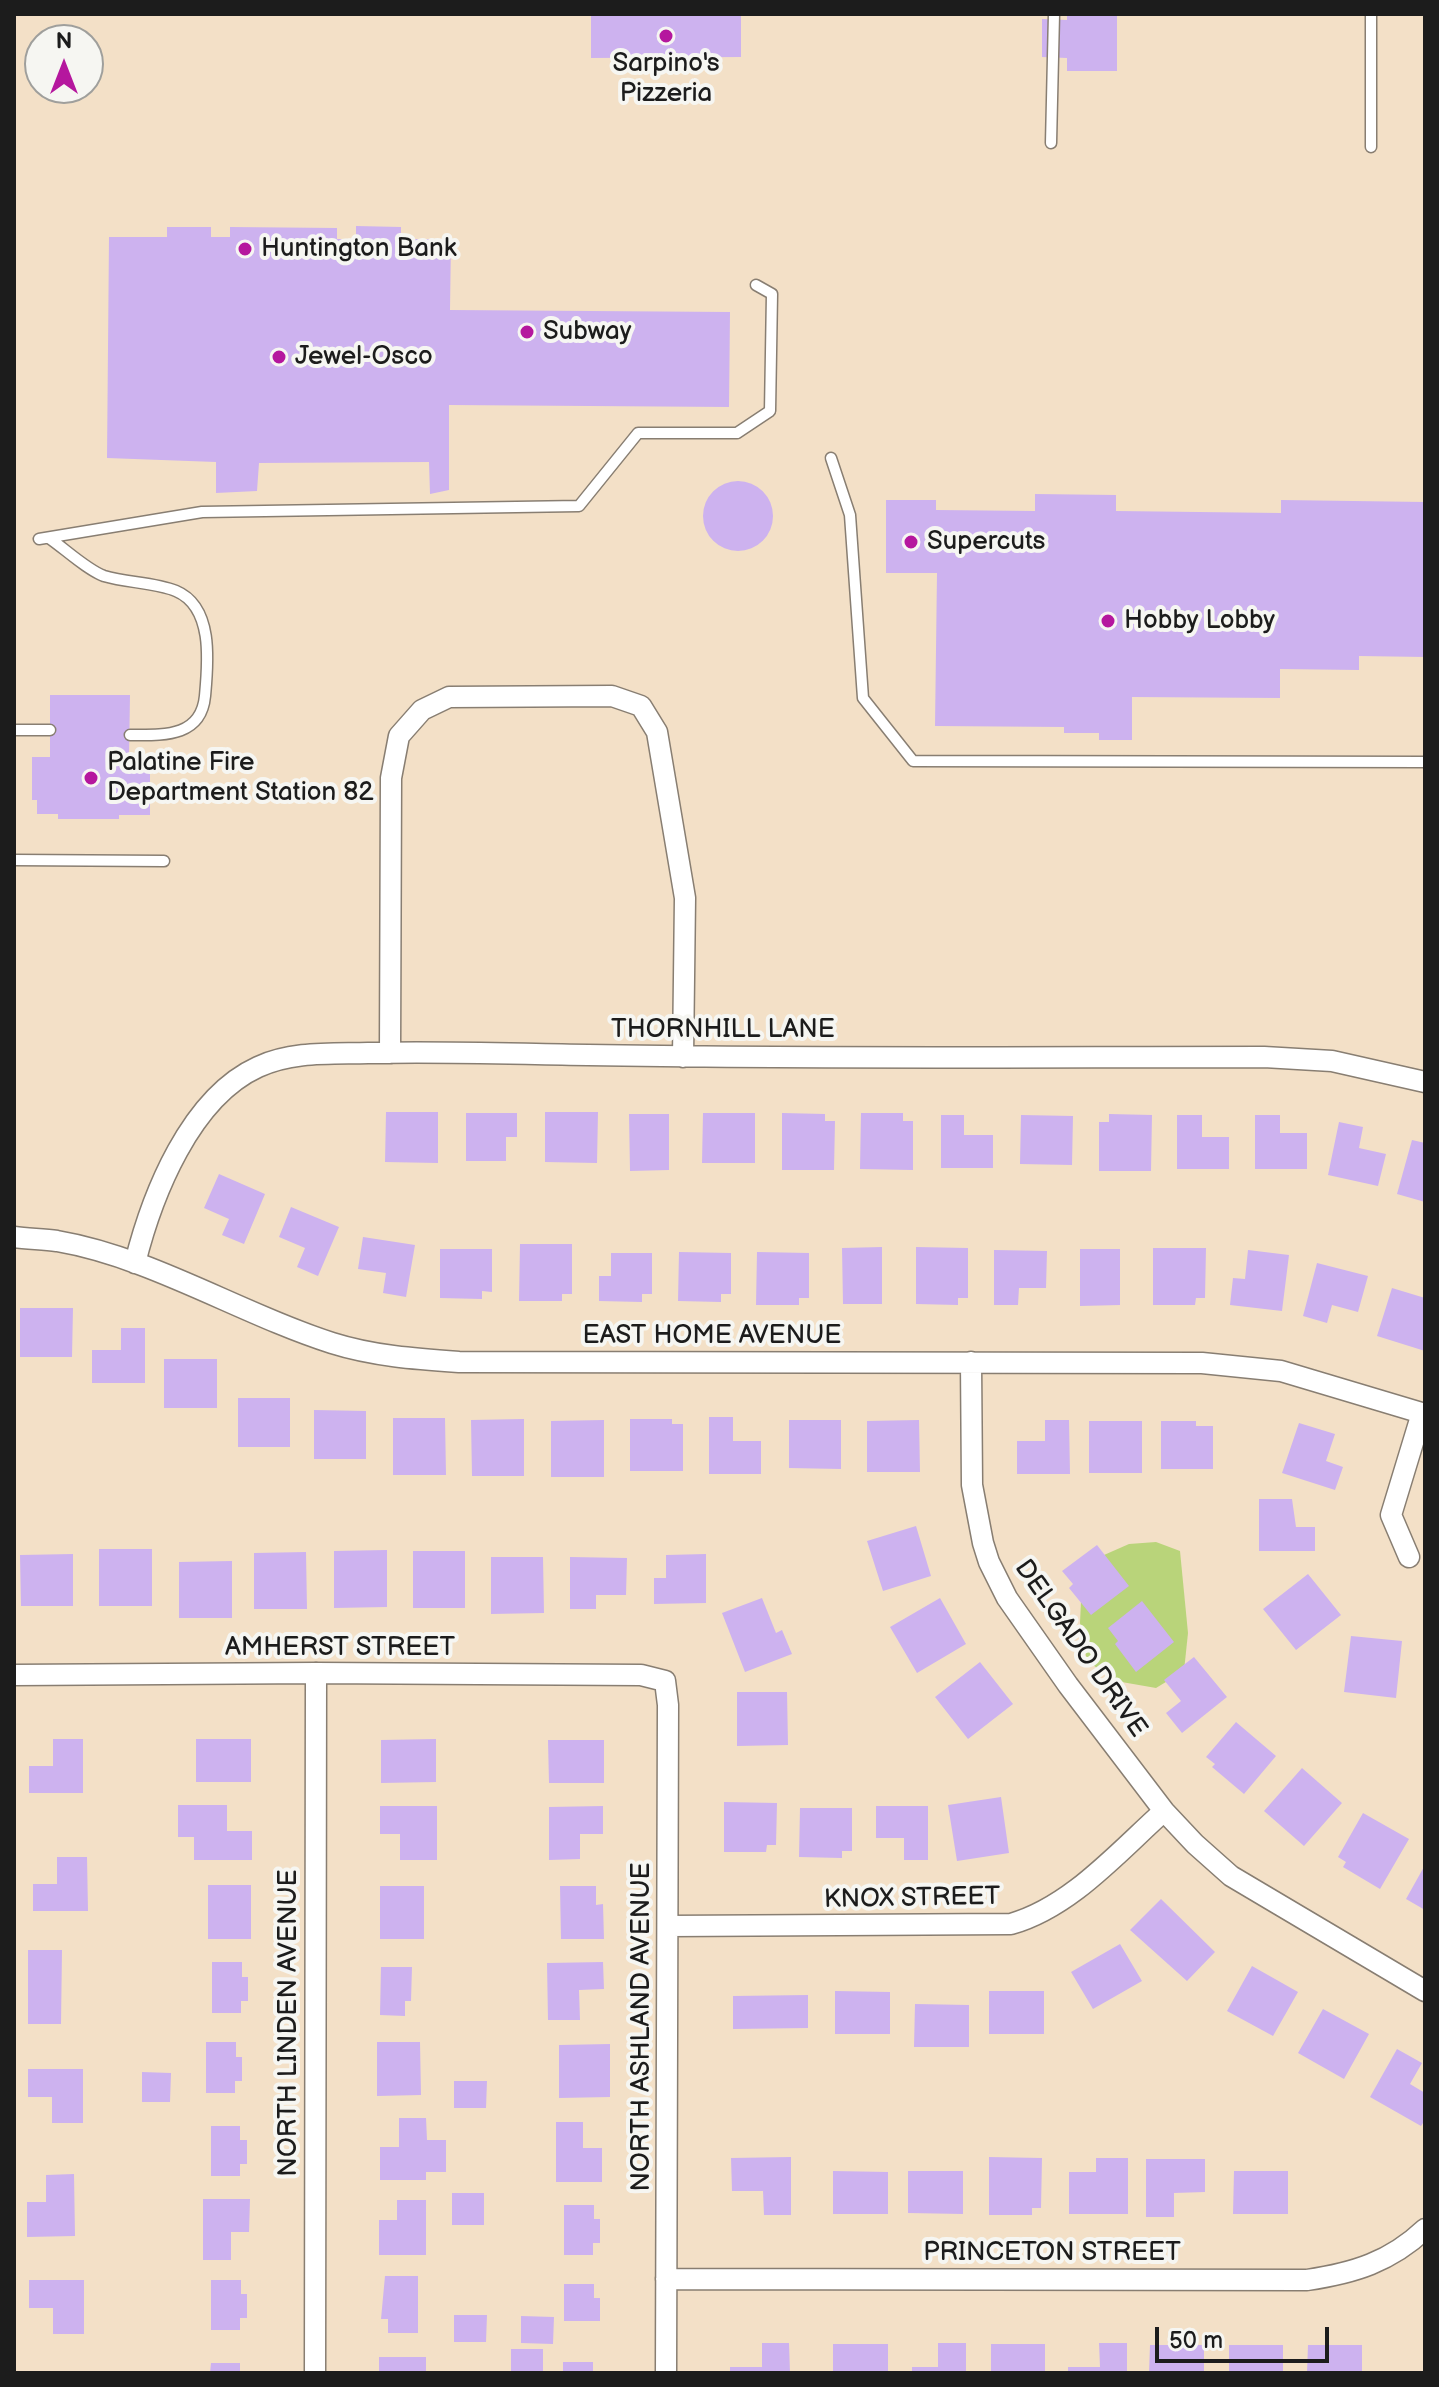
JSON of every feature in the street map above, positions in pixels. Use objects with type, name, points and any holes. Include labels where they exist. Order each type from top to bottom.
[{"type":"street","points":[[390,1053],[391,778],[399,736],[422,710],[449,697],[612,696],[641,706],[657,732],[685,898],[683,1057]]},
{"type":"street","name":"THORNHILL LANE","points":[[135,1263],[145,1223],[187,1134],[208,1105],[233,1082],[255,1068],[290,1056],[390,1053],[1301,1058],[1332,1061],[1425,1082]]},
{"type":"street","name":"EAST HOME AVENUE","points":[[14,1237],[57,1241],[135,1263],[332,1343],[372,1354],[411,1359],[459,1362],[1202,1363],[1281,1371],[1423,1413]]},
{"type":"street","name":"DELGADO DRIVE","points":[[971,1362],[972,1485],[978,1524],[989,1562],[1007,1598],[1068,1685],[1164,1811],[1231,1876],[1425,1991]]},
{"type":"street","points":[[1409,1557],[1391,1515],[1423,1413]]},
{"type":"street","name":"NORTH LINDEN AVENUE","points":[[315,2373],[316,1673]]},
{"type":"street","name":"AMHERST STREET","points":[[14,1675],[641,1675],[665,1681]]},
{"type":"street","name":"NORTH ASHLAND AVENUE","points":[[665,1681],[668,1705],[669,1926],[666,2373]]},
{"type":"street","name":"KNOX STREET","points":[[669,1926],[1011,1924],[1032,1918],[1077,1888],[1164,1811]]},
{"type":"street","name":"PRINCETON STREET","points":[[666,2279],[1307,2280],[1345,2274],[1382,2260],[1409,2244],[1425,2229]]},
{"type":"lane","points":[[1051,143],[1054,14]]},
{"type":"lane","points":[[1371,14],[1371,147]]},
{"type":"lane","points":[[130,735],[173,734],[194,724],[200,716],[205,695],[207,644],[204,625],[188,599],[177,591],[101,575],[44,538],[202,512],[579,506],[638,433],[737,433],[770,411],[772,294],[756,285]]},
{"type":"lane","points":[[831,458],[850,515],[863,698],[913,761],[1425,762]]},
{"type":"lane","points":[[14,730],[50,730]]},
{"type":"lane","points":[[14,860],[164,861]]},
{"type":"green space","points":[[1156,1542],[1180,1551],[1188,1633],[1184,1671],[1156,1688],[1116,1681],[1087,1661],[1080,1623],[1082,1580],[1104,1555],[1129,1544]]},
{"type":"building","name":"Sarpino's Pizzeria","points":[[591,14],[741,14],[741,57],[591,58]]},
{"type":"building","points":[[1067,14],[1117,14],[1117,71],[1067,71],[1067,58],[1042,57],[1042,19],[1067,20]]},
{"type":"building","name":"Jewel-Osco","points":[[356,226],[401,227],[401,239],[451,239],[450,310],[730,312],[729,407],[449,405],[449,490],[430,494],[429,462],[259,463],[257,491],[216,493],[216,462],[107,458],[109,237],[167,237],[167,227],[211,227],[211,237],[230,237],[230,227],[337,228],[337,239],[356,239]]},
{"type":"building","points":[[745,481],[767,496],[773,516],[771,530],[763,541],[752,549],[731,551],[713,541],[705,530],[703,509],[713,491],[724,483]]},
{"type":"building","name":"Hobby Lobby","points":[[1035,494],[1116,495],[1116,511],[1281,513],[1281,500],[1425,502],[1425,657],[1359,656],[1359,670],[1280,669],[1280,698],[1132,697],[1132,740],[1099,740],[1099,733],[1064,733],[1064,727],[935,726],[937,573],[886,573],[886,500],[936,500],[936,510],[1035,511]]},
{"type":"building","name":"Palatine Fire Department Station 82","points":[[50,695],[130,695],[129,757],[150,757],[150,815],[119,815],[119,819],[58,819],[58,814],[37,814],[37,800],[32,800],[32,757],[50,757]]},
{"type":"building","points":[[386,1112],[438,1112],[438,1163],[385,1162]]},
{"type":"building","points":[[545,1112],[598,1112],[597,1163],[545,1162]]},
{"type":"building","points":[[466,1113],[517,1113],[517,1137],[506,1137],[506,1161],[466,1161]]},
{"type":"building","points":[[703,1113],[755,1113],[755,1163],[702,1163]]},
{"type":"building","points":[[782,1113],[825,1114],[825,1121],[835,1121],[834,1170],[782,1170]]},
{"type":"building","points":[[861,1113],[903,1113],[903,1121],[913,1121],[913,1170],[860,1169]]},
{"type":"building","points":[[629,1114],[669,1114],[669,1170],[630,1171]]},
{"type":"building","points":[[1109,1114],[1152,1115],[1151,1171],[1099,1171],[1099,1122],[1109,1122]]},
{"type":"building","points":[[941,1115],[964,1115],[964,1135],[993,1135],[993,1168],[941,1168]]},
{"type":"building","points":[[1021,1115],[1073,1116],[1072,1165],[1020,1164]]},
{"type":"building","points":[[1177,1115],[1202,1115],[1202,1137],[1229,1137],[1229,1169],[1177,1169]]},
{"type":"building","points":[[1255,1115],[1280,1115],[1280,1133],[1307,1133],[1307,1169],[1255,1169]]},
{"type":"building","points":[[1339,1122],[1363,1127],[1359,1148],[1386,1154],[1378,1186],[1328,1175]]},
{"type":"building","points":[[1412,1140],[1425,1143],[1425,1202],[1397,1194]]},
{"type":"building","points":[[219,1174],[265,1194],[244,1244],[222,1235],[229,1219],[204,1208]]},
{"type":"building","points":[[291,1207],[339,1227],[318,1276],[297,1267],[305,1248],[279,1237]]},
{"type":"building","points":[[363,1237],[415,1245],[406,1297],[383,1293],[386,1273],[358,1269]]},
{"type":"building","points":[[520,1244],[572,1244],[572,1294],[562,1294],[562,1301],[519,1301]]},
{"type":"building","points":[[882,1247],[882,1304],[843,1304],[842,1248]]},
{"type":"building","points":[[916,1247],[968,1248],[968,1298],[958,1298],[958,1305],[916,1304]]},
{"type":"building","points":[[1153,1248],[1206,1248],[1205,1298],[1196,1298],[1195,1305],[1153,1305]]},
{"type":"building","points":[[440,1249],[492,1249],[492,1292],[482,1291],[482,1299],[440,1298]]},
{"type":"building","points":[[1080,1249],[1120,1249],[1120,1305],[1080,1306]]},
{"type":"building","points":[[994,1250],[1047,1251],[1046,1288],[1019,1288],[1018,1305],[994,1305]]},
{"type":"building","points":[[1248,1250],[1289,1255],[1282,1311],[1230,1305],[1233,1278],[1245,1279]]},
{"type":"building","points":[[679,1252],[731,1253],[731,1294],[721,1294],[721,1302],[678,1301]]},
{"type":"building","points":[[757,1252],[809,1253],[809,1298],[799,1298],[799,1305],[756,1305]]},
{"type":"building","points":[[611,1253],[652,1253],[652,1294],[642,1294],[642,1302],[599,1301],[599,1276],[611,1276]]},
{"type":"building","points":[[1317,1263],[1368,1276],[1358,1312],[1332,1305],[1327,1323],[1303,1316]]},
{"type":"building","points":[[1392,1288],[1425,1298],[1425,1351],[1377,1336]]},
{"type":"building","points":[[20,1308],[73,1308],[72,1357],[20,1357]]},
{"type":"building","points":[[121,1328],[145,1328],[145,1383],[92,1383],[92,1350],[121,1350]]},
{"type":"building","points":[[164,1359],[217,1359],[217,1408],[164,1408]]},
{"type":"building","points":[[238,1398],[290,1398],[290,1447],[238,1447]]},
{"type":"building","points":[[314,1410],[366,1411],[366,1459],[314,1459]]},
{"type":"building","points":[[709,1417],[733,1417],[733,1441],[761,1441],[761,1474],[709,1474]]},
{"type":"building","points":[[393,1418],[445,1418],[446,1475],[393,1475]]},
{"type":"building","points":[[524,1419],[524,1476],[472,1476],[471,1420]]},
{"type":"building","points":[[630,1419],[672,1419],[672,1424],[683,1424],[683,1471],[630,1471]]},
{"type":"building","points":[[604,1420],[604,1477],[551,1477],[551,1421]]},
{"type":"building","points":[[789,1420],[841,1420],[841,1469],[789,1468]]},
{"type":"building","points":[[919,1420],[920,1472],[867,1472],[867,1421]]},
{"type":"building","points":[[1045,1420],[1069,1420],[1070,1474],[1017,1474],[1017,1441],[1045,1441]]},
{"type":"building","points":[[1089,1421],[1142,1421],[1142,1473],[1089,1473]]},
{"type":"building","points":[[1161,1421],[1196,1421],[1196,1426],[1213,1426],[1213,1469],[1161,1469]]},
{"type":"building","points":[[1299,1423],[1335,1434],[1326,1461],[1343,1467],[1335,1490],[1282,1473]]},
{"type":"building","points":[[1259,1499],[1292,1499],[1296,1527],[1315,1527],[1315,1551],[1259,1551]]},
{"type":"building","points":[[916,1526],[931,1576],[883,1591],[867,1541]]},
{"type":"building","points":[[1097,1545],[1129,1586],[1091,1615],[1069,1588],[1073,1584],[1062,1571]]},
{"type":"building","points":[[99,1549],[152,1549],[152,1606],[99,1606]]},
{"type":"building","points":[[387,1550],[387,1607],[334,1608],[334,1551]]},
{"type":"building","points":[[413,1551],[465,1551],[465,1608],[413,1608]]},
{"type":"building","points":[[306,1552],[307,1609],[254,1609],[254,1553]]},
{"type":"building","points":[[73,1554],[73,1606],[21,1606],[20,1555]]},
{"type":"building","points":[[706,1554],[706,1603],[654,1604],[654,1578],[666,1578],[666,1555]]},
{"type":"building","points":[[491,1557],[543,1557],[544,1613],[491,1614]]},
{"type":"building","points":[[570,1557],[627,1558],[626,1595],[596,1595],[596,1609],[570,1609]]},
{"type":"building","points":[[232,1561],[232,1618],[179,1618],[179,1562]]},
{"type":"building","points":[[1308,1574],[1341,1615],[1296,1650],[1263,1609]]},
{"type":"building","points":[[762,1598],[776,1633],[782,1630],[792,1654],[745,1672],[722,1613]]},
{"type":"building","points":[[940,1598],[966,1644],[917,1673],[890,1627]]},
{"type":"building","points":[[1142,1601],[1174,1642],[1136,1672],[1115,1644],[1118,1641],[1108,1628]]},
{"type":"building","points":[[1351,1636],[1402,1641],[1396,1698],[1344,1692]]},
{"type":"building","points":[[1194,1657],[1227,1697],[1182,1733],[1166,1713],[1181,1701],[1164,1680]]},
{"type":"building","points":[[980,1662],[1013,1704],[968,1739],[935,1697]]},
{"type":"building","points":[[737,1692],[787,1692],[788,1745],[737,1746]]},
{"type":"building","points":[[1236,1722],[1276,1756],[1244,1794],[1212,1767],[1215,1764],[1206,1757]]},
{"type":"building","points":[[53,1739],[83,1739],[83,1793],[29,1793],[29,1766],[53,1766]]},
{"type":"building","points":[[196,1739],[251,1739],[251,1782],[196,1782]]},
{"type":"building","points":[[436,1739],[436,1782],[381,1783],[381,1740]]},
{"type":"building","points":[[548,1740],[604,1740],[604,1783],[549,1783]]},
{"type":"building","points":[[1302,1768],[1342,1803],[1304,1846],[1264,1811]]},
{"type":"building","points":[[1001,1797],[1009,1853],[957,1861],[948,1805]]},
{"type":"building","points":[[724,1802],[777,1803],[776,1845],[767,1845],[766,1852],[724,1852]]},
{"type":"building","points":[[178,1805],[227,1805],[227,1831],[252,1831],[252,1860],[194,1860],[194,1837],[178,1837]]},
{"type":"building","points":[[380,1806],[437,1806],[437,1860],[400,1860],[400,1834],[380,1834]]},
{"type":"building","points":[[603,1806],[603,1834],[580,1834],[580,1859],[549,1860],[549,1807]]},
{"type":"building","points":[[876,1806],[928,1806],[928,1860],[904,1860],[904,1838],[876,1838]]},
{"type":"building","points":[[800,1808],[852,1808],[852,1851],[842,1851],[842,1858],[799,1857]]},
{"type":"building","points":[[1363,1813],[1409,1839],[1380,1889],[1343,1867],[1346,1862],[1338,1857]]},
{"type":"building","points":[[57,1857],[87,1857],[88,1911],[33,1911],[33,1884],[57,1884]]},
{"type":"building","points":[[1425,1865],[1425,1910],[1406,1899]]},
{"type":"building","points":[[208,1885],[251,1885],[251,1939],[208,1939]]},
{"type":"building","points":[[380,1886],[424,1886],[424,1939],[380,1939]]},
{"type":"building","points":[[560,1886],[596,1886],[596,1905],[603,1904],[604,1939],[561,1939]]},
{"type":"building","points":[[1161,1899],[1215,1952],[1187,1981],[1130,1930]]},
{"type":"building","points":[[1120,1944],[1142,1981],[1093,2009],[1071,1972]]},
{"type":"building","points":[[28,1950],[62,1950],[61,2024],[28,2024]]},
{"type":"building","points":[[212,1962],[242,1962],[242,1977],[248,1977],[248,2001],[241,2001],[241,2013],[212,2013]]},
{"type":"building","points":[[603,1962],[604,1989],[579,1990],[580,2020],[548,2020],[547,1963]]},
{"type":"building","points":[[1252,1966],[1298,1992],[1273,2036],[1227,2011]]},
{"type":"building","points":[[381,1967],[412,1967],[411,2001],[405,2001],[405,2016],[380,2015]]},
{"type":"building","points":[[835,1991],[890,1992],[890,2034],[835,2034]]},
{"type":"building","points":[[989,1991],[1044,1991],[1044,2034],[989,2034]]},
{"type":"building","points":[[808,1995],[808,2028],[733,2029],[733,1996]]},
{"type":"building","points":[[915,2004],[969,2005],[969,2047],[914,2047]]},
{"type":"building","points":[[1323,2009],[1369,2034],[1344,2079],[1298,2053]]},
{"type":"building","points":[[206,2042],[236,2042],[236,2057],[242,2057],[242,2081],[235,2081],[235,2093],[206,2093]]},
{"type":"building","points":[[377,2042],[420,2042],[421,2095],[377,2096]]},
{"type":"building","points":[[610,2044],[610,2097],[559,2098],[559,2045]]},
{"type":"building","points":[[1397,2049],[1422,2063],[1410,2084],[1425,2093],[1425,2120],[1421,2126],[1370,2097]]},
{"type":"building","points":[[28,2069],[83,2069],[83,2123],[52,2123],[52,2097],[28,2097]]},
{"type":"building","points":[[142,2072],[171,2073],[170,2102],[142,2102]]},
{"type":"building","points":[[454,2081],[487,2081],[486,2108],[454,2108]]},
{"type":"building","points":[[399,2118],[426,2118],[427,2140],[446,2140],[446,2172],[426,2172],[426,2180],[380,2180],[380,2147],[399,2147]]},
{"type":"building","points":[[556,2122],[583,2122],[583,2148],[602,2148],[602,2182],[556,2182]]},
{"type":"building","points":[[211,2126],[240,2126],[240,2140],[247,2140],[247,2164],[240,2164],[240,2176],[211,2176]]},
{"type":"building","points":[[791,2157],[791,2215],[764,2215],[763,2191],[732,2191],[731,2158]]},
{"type":"building","points":[[989,2157],[1042,2158],[1041,2208],[1032,2208],[1032,2215],[989,2215]]},
{"type":"building","points":[[1096,2158],[1128,2158],[1128,2214],[1069,2214],[1069,2172],[1096,2172]]},
{"type":"building","points":[[1146,2159],[1205,2159],[1205,2192],[1174,2193],[1174,2217],[1146,2217]]},
{"type":"building","points":[[833,2171],[888,2172],[888,2214],[833,2214]]},
{"type":"building","points":[[908,2171],[963,2171],[963,2214],[908,2213]]},
{"type":"building","points":[[1234,2171],[1288,2171],[1288,2214],[1233,2214]]},
{"type":"building","points":[[74,2174],[75,2236],[27,2237],[27,2202],[46,2202],[46,2175]]},
{"type":"building","points":[[452,2193],[484,2193],[484,2225],[452,2225]]},
{"type":"building","points":[[203,2199],[250,2199],[249,2232],[231,2232],[231,2260],[203,2260]]},
{"type":"building","points":[[397,2200],[426,2200],[426,2255],[379,2255],[379,2220],[397,2220]]},
{"type":"building","points":[[564,2205],[594,2205],[594,2219],[600,2219],[600,2243],[593,2243],[593,2255],[564,2255]]},
{"type":"building","points":[[385,2276],[418,2276],[418,2333],[388,2333],[388,2319],[381,2319]]},
{"type":"building","points":[[29,2280],[84,2280],[84,2334],[53,2334],[53,2308],[29,2308]]},
{"type":"building","points":[[211,2280],[241,2280],[241,2294],[247,2294],[247,2318],[240,2318],[240,2330],[211,2330]]},
{"type":"building","points":[[564,2284],[594,2284],[594,2298],[600,2298],[600,2321],[564,2321]]},
{"type":"building","points":[[454,2315],[487,2315],[486,2342],[454,2342]]},
{"type":"building","points":[[521,2316],[554,2317],[553,2344],[521,2343]]},
{"type":"building","points":[[762,2343],[789,2343],[790,2373],[730,2373],[730,2367],[762,2367]]},
{"type":"building","points":[[938,2343],[966,2343],[966,2373],[912,2373],[912,2367],[938,2367]]},
{"type":"building","points":[[1099,2343],[1127,2343],[1127,2373],[1068,2373],[1068,2367],[1100,2367]]},
{"type":"building","points":[[833,2344],[888,2344],[888,2373],[833,2373]]},
{"type":"building","points":[[991,2344],[1045,2344],[1045,2373],[991,2373]]},
{"type":"building","points":[[1150,2345],[1204,2345],[1204,2373],[1149,2373]]},
{"type":"building","points":[[1229,2345],[1283,2345],[1283,2373],[1229,2373]]},
{"type":"building","points":[[1308,2345],[1362,2345],[1362,2373],[1307,2373]]},
{"type":"building","points":[[511,2349],[543,2349],[543,2373],[511,2373]]},
{"type":"building","points":[[379,2357],[426,2357],[426,2373],[379,2373]]},
{"type":"building","points":[[563,2362],[593,2362],[593,2373],[563,2373]]},
{"type":"building","points":[[211,2363],[240,2363],[240,2373],[210,2373]]},
{"type":"place","name":"Sarpino's Pizzeria","points":[[666,36]]},
{"type":"place","name":"Huntington Bank","points":[[245,249]]},
{"type":"place","name":"Subway","points":[[527,332]]},
{"type":"place","name":"Jewel-Osco","points":[[279,357]]},
{"type":"place","name":"Supercuts","points":[[911,542]]},
{"type":"place","name":"Hobby Lobby","points":[[1108,621]]},
{"type":"place","name":"Palatine Fire Department Station 82","points":[[91,778]]}]
